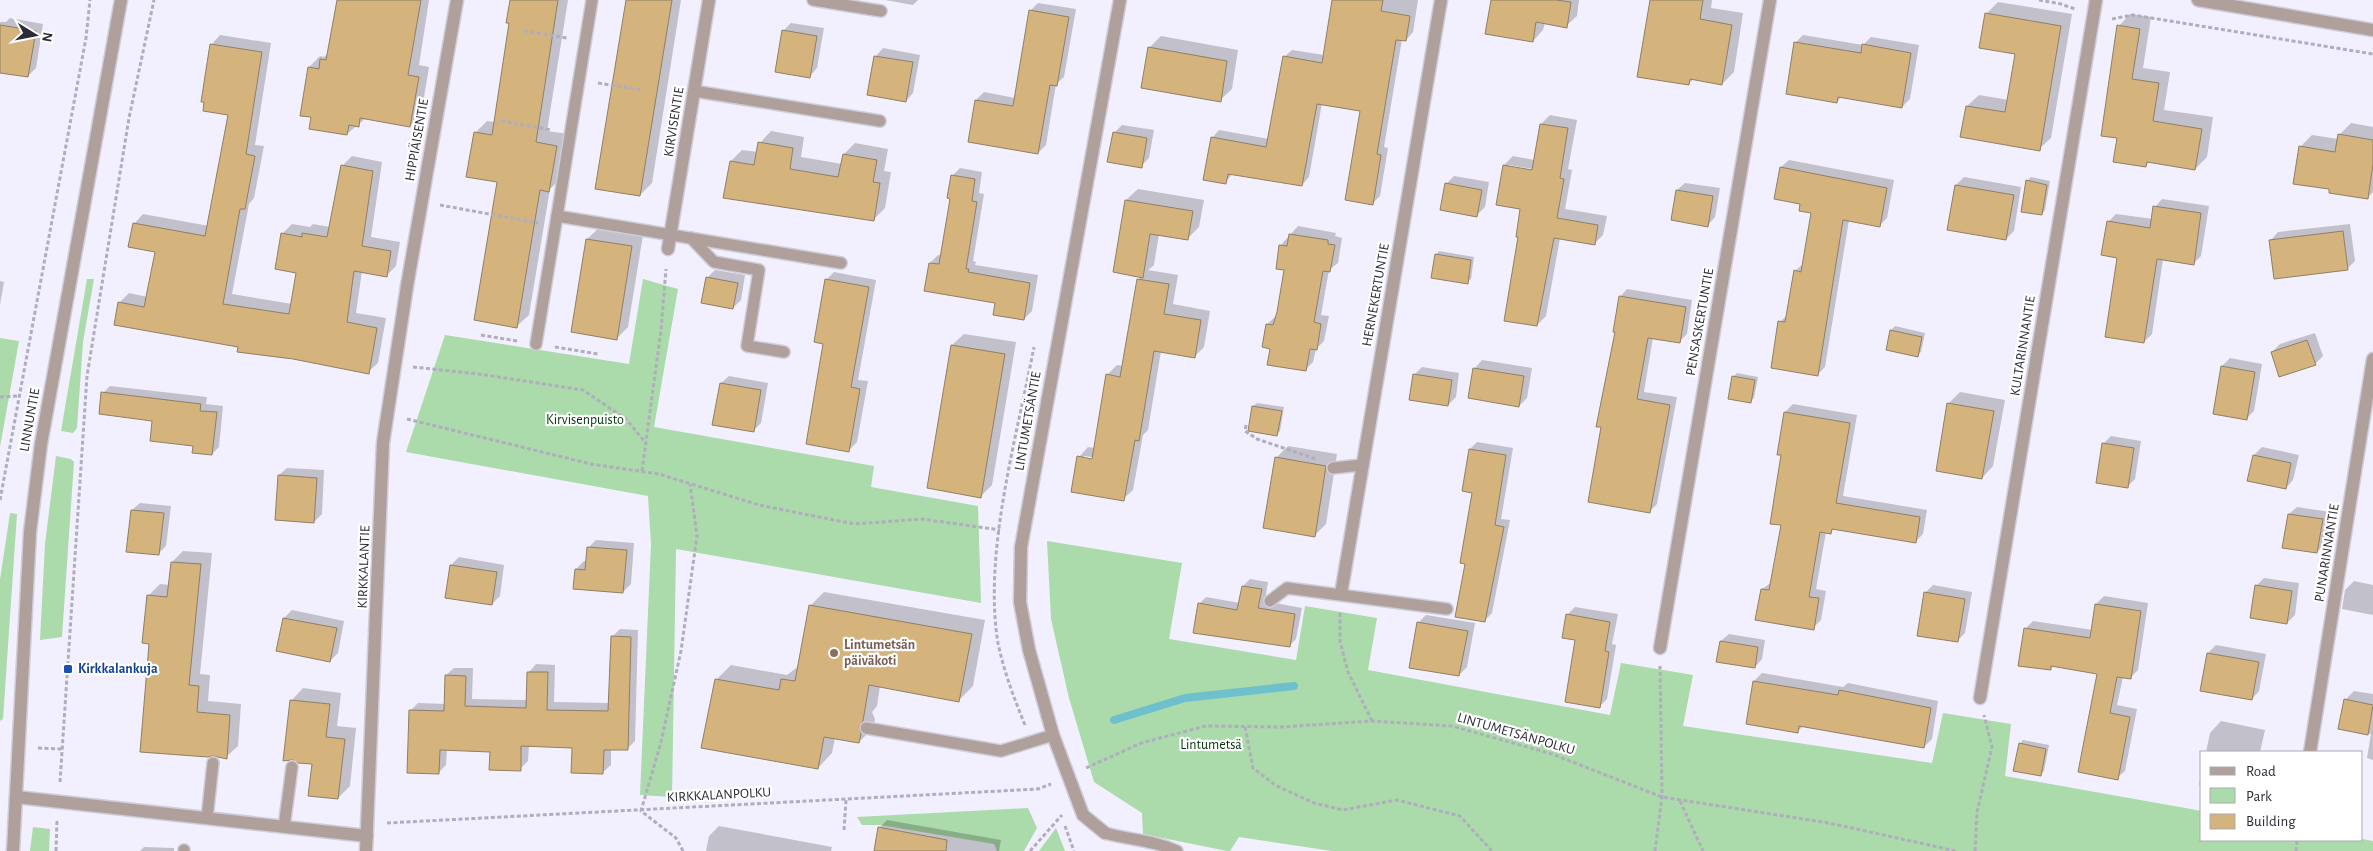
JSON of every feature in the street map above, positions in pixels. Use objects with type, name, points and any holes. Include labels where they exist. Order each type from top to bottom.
[{"type":"street","name":"LINNUNTIE","points":[[13,851],[30,532],[41,444],[121,0]]},
{"type":"street","name":"HIPPIÄISENTIE","points":[[407,286],[457,0]]},
{"type":"street","name":"KIRVISENTIE","points":[[668,249],[709,0]]},
{"type":"street","name":"LINTUMETSÄNTIE","points":[[1105,833],[1082,815],[1053,734],[1029,650],[1020,602],[1021,548],[1120,0]]},
{"type":"street","name":"HERNEKERTUNTIE","points":[[1341,594],[1441,0]]},
{"type":"street","name":"PENSASKERTUNTIE","points":[[1660,648],[1770,0]]},
{"type":"street","name":"KULTARINNANTIE","points":[[1980,698],[2096,0]]},
{"type":"street","points":[[2198,0],[2373,30]]},
{"type":"street","name":"KIRKKALANTIE","points":[[366,851],[383,443],[407,286]]},
{"type":"street","name":"PUNARINNANTIE","points":[[2310,751],[2373,359]]},
{"type":"street","points":[[16,797],[367,836]]},
{"type":"lane","points":[[536,344],[592,0]]},
{"type":"lane","points":[[813,0],[881,11]]},
{"type":"lane","points":[[694,90],[880,121]]},
{"type":"lane","points":[[556,221],[691,238],[841,263]]},
{"type":"lane","points":[[691,238],[714,262],[759,270],[747,346],[784,352]]},
{"type":"lane","points":[[1333,468],[1362,465]]},
{"type":"lane","points":[[1270,601],[1287,588],[1447,609]]},
{"type":"lane","points":[[866,728],[1001,751],[1053,734]]},
{"type":"lane","points":[[207,818],[213,764]]},
{"type":"lane","points":[[284,827],[292,767]]},
{"type":"lane","points":[[1105,833],[1126,839],[1147,841],[1177,851]]},
{"type":"path","points":[[0,500],[86,38],[90,0]]},
{"type":"path","points":[[60,780],[87,376],[129,118],[154,0]]},
{"type":"path","points":[[2039,0],[2061,2],[2076,10],[2092,24],[2133,15],[2373,54]]},
{"type":"path","points":[[524,31],[585,42]]},
{"type":"path","points":[[579,80],[642,90]]},
{"type":"path","points":[[501,121],[570,133]]},
{"type":"path","points":[[422,202],[556,221]]},
{"type":"path","points":[[642,472],[661,330],[668,249]]},
{"type":"path","points":[[480,335],[598,354]]},
{"type":"path","points":[[395,366],[479,374],[584,390],[626,419],[645,442]]},
{"type":"path","points":[[0,397],[18,396]]},
{"type":"path","points":[[388,414],[591,464],[659,474],[759,505],[854,524],[922,519],[1000,530]]},
{"type":"path","points":[[1246,426],[1245,431],[1257,439],[1319,460]]},
{"type":"path","points":[[683,851],[676,838],[640,811],[661,742],[681,651],[697,536],[690,484]]},
{"type":"path","points":[[1341,594],[1340,640],[1348,672],[1372,721]]},
{"type":"path","points":[[1655,851],[1662,797],[1660,648]]},
{"type":"path","points":[[1975,851],[1977,812],[1992,747],[1980,698]]},
{"type":"path","name":"LINTUMETSÄNPOLKU","points":[[1069,776],[1141,743],[1206,726],[1281,728],[1372,721],[1452,726],[1552,754],[1662,797],[1829,823],[1956,851]]},
{"type":"path","points":[[1245,727],[1253,768],[1275,785],[1314,803],[1343,810],[1397,800],[1460,816],[1492,851]]},
{"type":"path","points":[[41,748],[62,749]]},
{"type":"path","name":"KIRKKALANPOLKU","points":[[367,820],[392,824],[1038,789],[1069,776]]},
{"type":"path","points":[[844,830],[846,800]]},
{"type":"path","points":[[1680,800],[1703,851]]},
{"type":"path","points":[[1030,851],[1062,815]]},
{"type":"green space","points":[[87,279],[94,279],[83,342],[77,428],[73,433],[61,431]]},
{"type":"green space","name":"Kirvisenpuisto","points":[[643,279],[678,289],[654,427],[874,466],[871,487],[978,506],[981,603],[676,549],[672,797],[640,795],[651,544],[648,496],[406,452],[445,335],[629,364]]},
{"type":"green space","points":[[0,338],[19,341],[0,447]]},
{"type":"green space","points":[[56,456],[71,459],[74,462],[62,637],[40,640],[45,544]]},
{"type":"green space","points":[[10,513],[17,514],[3,719],[0,721],[0,580]]},
{"type":"green space","name":"Lintumetsä","points":[[1047,541],[1182,563],[1169,639],[1296,660],[1305,606],[1377,618],[1368,670],[1610,715],[1621,663],[1693,675],[1683,726],[1932,763],[1943,713],[2011,724],[2005,776],[2200,811],[2200,841],[2363,841],[2363,839],[2373,841],[2373,851],[1332,851],[1239,837],[1230,851],[1227,851],[1143,834],[1142,813],[1094,782],[1069,698],[1051,619]]},
{"type":"green space","points":[[1028,808],[1037,828],[1024,851],[997,851],[994,844],[880,825],[862,825],[857,817]]},
{"type":"green space","points":[[33,827],[50,829],[49,851],[30,851]]},
{"type":"green space","points":[[1056,828],[1065,851],[1039,851]]},
{"type":"building","points":[[337,0],[421,0],[408,75],[419,77],[410,127],[360,118],[359,127],[349,125],[347,135],[309,129],[311,117],[300,116],[308,67],[319,69],[320,59],[326,60]]},
{"type":"building","points":[[510,0],[558,0],[536,142],[557,146],[549,192],[540,190],[517,328],[474,320],[497,182],[466,177],[474,132],[492,135],[509,23],[506,23]]},
{"type":"building","points":[[626,0],[672,0],[640,196],[595,189]]},
{"type":"building","points":[[1332,0],[1383,0],[1381,11],[1410,16],[1406,41],[1396,40],[1377,154],[1381,155],[1373,205],[1345,200],[1360,111],[1317,104],[1302,186],[1228,174],[1226,184],[1203,180],[1211,137],[1266,147],[1283,56],[1322,63]]},
{"type":"building","points":[[1491,0],[1556,0],[1571,2],[1567,28],[1536,22],[1533,42],[1485,34]]},
{"type":"building","points":[[1650,0],[1703,0],[1700,19],[1732,25],[1722,85],[1690,79],[1689,85],[1637,77]]},
{"type":"building","points":[[1029,10],[1069,17],[1057,86],[1050,85],[1038,154],[968,142],[975,100],[1013,106]]},
{"type":"building","points":[[1985,13],[2061,26],[2040,151],[1960,137],[1966,106],[2005,112],[2015,54],[1979,48]]},
{"type":"building","points":[[0,25],[36,31],[28,77],[0,73]]},
{"type":"building","points":[[2117,25],[2140,29],[2132,79],[2159,83],[2153,121],[2202,129],[2195,170],[2147,162],[2146,167],[2113,162],[2117,138],[2101,136]]},
{"type":"building","points":[[782,30],[817,36],[810,78],[775,72]]},
{"type":"building","points":[[1794,42],[1861,53],[1862,44],[1911,53],[1902,108],[1838,97],[1837,103],[1786,94]]},
{"type":"building","points":[[210,44],[262,52],[246,154],[255,156],[245,209],[240,209],[223,304],[289,314],[296,273],[275,269],[281,233],[302,237],[302,233],[327,237],[341,165],[373,171],[362,246],[391,251],[387,277],[354,271],[347,322],[377,328],[369,374],[293,359],[237,352],[238,347],[114,325],[118,302],[144,307],[155,252],[128,247],[133,223],[205,236],[228,115],[203,111],[204,102],[201,102]]},
{"type":"building","points":[[1148,47],[1227,61],[1221,102],[1141,88]]},
{"type":"building","points":[[874,56],[913,62],[906,102],[867,95]]},
{"type":"building","points":[[1540,124],[1568,128],[1560,178],[1564,179],[1557,218],[1598,225],[1595,245],[1554,238],[1537,326],[1504,321],[1518,237],[1516,237],[1520,209],[1496,205],[1503,165],[1532,170]]},
{"type":"building","points":[[1113,132],[1147,138],[1142,168],[1107,162]]},
{"type":"building","points":[[2338,134],[2373,140],[2373,164],[2368,199],[2329,193],[2329,189],[2293,184],[2299,146],[2335,152]]},
{"type":"building","points":[[758,142],[793,148],[790,169],[838,177],[843,154],[877,160],[873,182],[880,183],[874,221],[723,198],[730,161],[754,165]]},
{"type":"building","points":[[1780,167],[1887,188],[1880,227],[1843,220],[1818,376],[1771,368],[1778,321],[1785,322],[1794,270],[1801,272],[1811,213],[1799,211],[1800,204],[1774,199]]},
{"type":"building","points":[[951,175],[975,179],[972,201],[977,202],[966,269],[969,269],[968,272],[1030,283],[1024,320],[993,315],[995,303],[924,291],[929,263],[939,264],[950,199],[947,198]]},
{"type":"building","points":[[2026,180],[2047,185],[2042,215],[2021,212]]},
{"type":"building","points":[[1445,183],[1482,190],[1477,217],[1440,210]]},
{"type":"building","points":[[1955,185],[2014,195],[2006,240],[1947,230]]},
{"type":"building","points":[[1676,190],[1713,196],[1708,227],[1671,220]]},
{"type":"building","points":[[1125,200],[1193,211],[1188,240],[1150,234],[1143,278],[1113,272]]},
{"type":"building","points":[[2153,206],[2201,213],[2194,265],[2157,259],[2144,343],[2105,337],[2117,258],[2101,255],[2107,221],[2150,228]]},
{"type":"building","points":[[2343,231],[2348,270],[2274,279],[2269,240]]},
{"type":"building","points":[[1289,234],[1328,240],[1328,244],[1335,245],[1330,272],[1323,271],[1314,322],[1321,324],[1317,350],[1310,349],[1306,371],[1267,365],[1270,349],[1262,347],[1266,324],[1273,325],[1277,312],[1284,270],[1276,269],[1279,245],[1287,246]]},
{"type":"building","points":[[586,239],[632,246],[617,340],[571,332]]},
{"type":"building","points":[[1435,254],[1471,260],[1468,284],[1431,278]]},
{"type":"building","points":[[706,277],[738,283],[733,309],[701,303]]},
{"type":"building","points":[[825,279],[869,287],[851,387],[860,389],[849,452],[806,444],[823,344],[814,342]]},
{"type":"building","points":[[1137,279],[1169,284],[1164,314],[1201,320],[1195,358],[1154,351],[1139,441],[1135,440],[1124,501],[1071,492],[1077,456],[1092,459],[1106,374],[1120,377]]},
{"type":"building","points":[[1619,296],[1686,307],[1680,343],[1648,338],[1637,399],[1670,405],[1650,513],[1588,502],[1601,427],[1596,427],[1615,332],[1613,332]]},
{"type":"building","points":[[1890,330],[1922,337],[1918,357],[1886,350]]},
{"type":"building","points":[[2307,340],[2316,365],[2279,377],[2271,352]]},
{"type":"building","points":[[951,345],[1005,354],[981,498],[927,488]]},
{"type":"building","points":[[2221,366],[2255,372],[2247,420],[2213,414]]},
{"type":"building","points":[[1473,368],[1524,376],[1519,407],[1468,398]]},
{"type":"building","points":[[1413,374],[1452,380],[1448,406],[1409,400]]},
{"type":"building","points":[[1732,376],[1755,380],[1751,403],[1728,399]]},
{"type":"building","points":[[720,383],[761,390],[754,432],[712,425]]},
{"type":"building","points":[[101,392],[201,404],[200,411],[217,412],[212,455],[192,453],[193,446],[150,441],[152,421],[99,414]]},
{"type":"building","points":[[1947,403],[1994,411],[1982,479],[1936,471]]},
{"type":"building","points":[[1252,406],[1282,411],[1277,436],[1248,431]]},
{"type":"building","points":[[1784,412],[1850,423],[1836,503],[1920,517],[1916,543],[1832,529],[1831,534],[1820,532],[1809,597],[1819,598],[1814,630],[1755,620],[1761,589],[1769,590],[1781,525],[1770,524],[1781,455],[1777,455]]},
{"type":"building","points":[[2102,443],[2134,448],[2128,488],[2096,483]]},
{"type":"building","points":[[1469,449],[1506,455],[1495,525],[1504,527],[1485,622],[1455,617],[1465,564],[1460,563],[1472,493],[1462,491]]},
{"type":"building","points":[[2253,455],[2291,463],[2286,489],[2247,481]]},
{"type":"building","points":[[1275,457],[1326,466],[1315,537],[1263,528]]},
{"type":"building","points":[[278,475],[317,478],[314,523],[275,520]]},
{"type":"building","points":[[131,510],[164,513],[159,555],[126,552]]},
{"type":"building","points":[[2288,514],[2323,519],[2317,553],[2282,548]]},
{"type":"building","points":[[587,547],[627,550],[623,593],[573,589],[575,569],[585,570]]},
{"type":"building","points":[[171,562],[201,564],[189,685],[199,686],[197,712],[230,715],[227,759],[213,756],[140,752],[149,644],[142,643],[147,595],[167,597]]},
{"type":"building","points":[[450,565],[497,572],[492,605],[445,598]]},
{"type":"building","points":[[2255,585],[2292,591],[2287,624],[2250,618]]},
{"type":"building","points":[[1242,586],[1262,589],[1258,608],[1295,614],[1290,647],[1193,633],[1198,603],[1237,610]]},
{"type":"building","points":[[1924,592],[1965,599],[1958,642],[1917,636]]},
{"type":"building","points":[[2095,604],[2141,611],[2131,679],[2117,677],[2110,713],[2130,717],[2118,780],[2078,772],[2097,674],[2051,666],[2051,670],[2018,666],[2024,628],[2090,638]]},
{"type":"building","points":[[809,605],[972,634],[959,702],[869,685],[863,721],[859,727],[861,734],[859,743],[824,737],[818,769],[701,748],[715,679],[779,690],[781,679],[795,681]]},
{"type":"building","points":[[1566,614],[1610,622],[1605,651],[1609,652],[1600,708],[1565,702],[1575,640],[1562,638]]},
{"type":"building","points":[[283,618],[337,628],[330,662],[276,651]]},
{"type":"building","points":[[1417,622],[1468,631],[1459,676],[1409,668]]},
{"type":"building","points":[[611,636],[631,637],[628,750],[604,750],[603,774],[571,773],[572,748],[521,746],[521,771],[489,770],[490,752],[440,750],[439,774],[407,773],[409,710],[444,711],[445,675],[466,676],[465,706],[526,708],[527,672],[548,672],[547,710],[608,711]]},
{"type":"building","points":[[1720,641],[1758,647],[1755,668],[1716,662]]},
{"type":"building","points":[[2207,653],[2259,662],[2252,700],[2200,691]]},
{"type":"building","points":[[1753,681],[1838,695],[1839,690],[1931,708],[1924,748],[1799,726],[1798,733],[1746,724]]},
{"type":"building","points":[[2344,699],[2373,705],[2368,735],[2338,729]]},
{"type":"building","points":[[290,700],[330,704],[326,737],[345,739],[338,799],[308,796],[312,764],[298,763],[292,760],[283,761]]},
{"type":"building","points":[[2019,743],[2046,749],[2041,776],[2013,771]]},
{"type":"building","points":[[878,827],[947,840],[946,851],[874,851]]},
{"type":"waterway","points":[[1114,720],[1185,698],[1294,686]]},
{"type":"place","name":"Lintumetsän päiväkoti","points":[[834,653]]},
{"type":"place","name":"Kirkkalankuja","points":[[68,669]]}]
